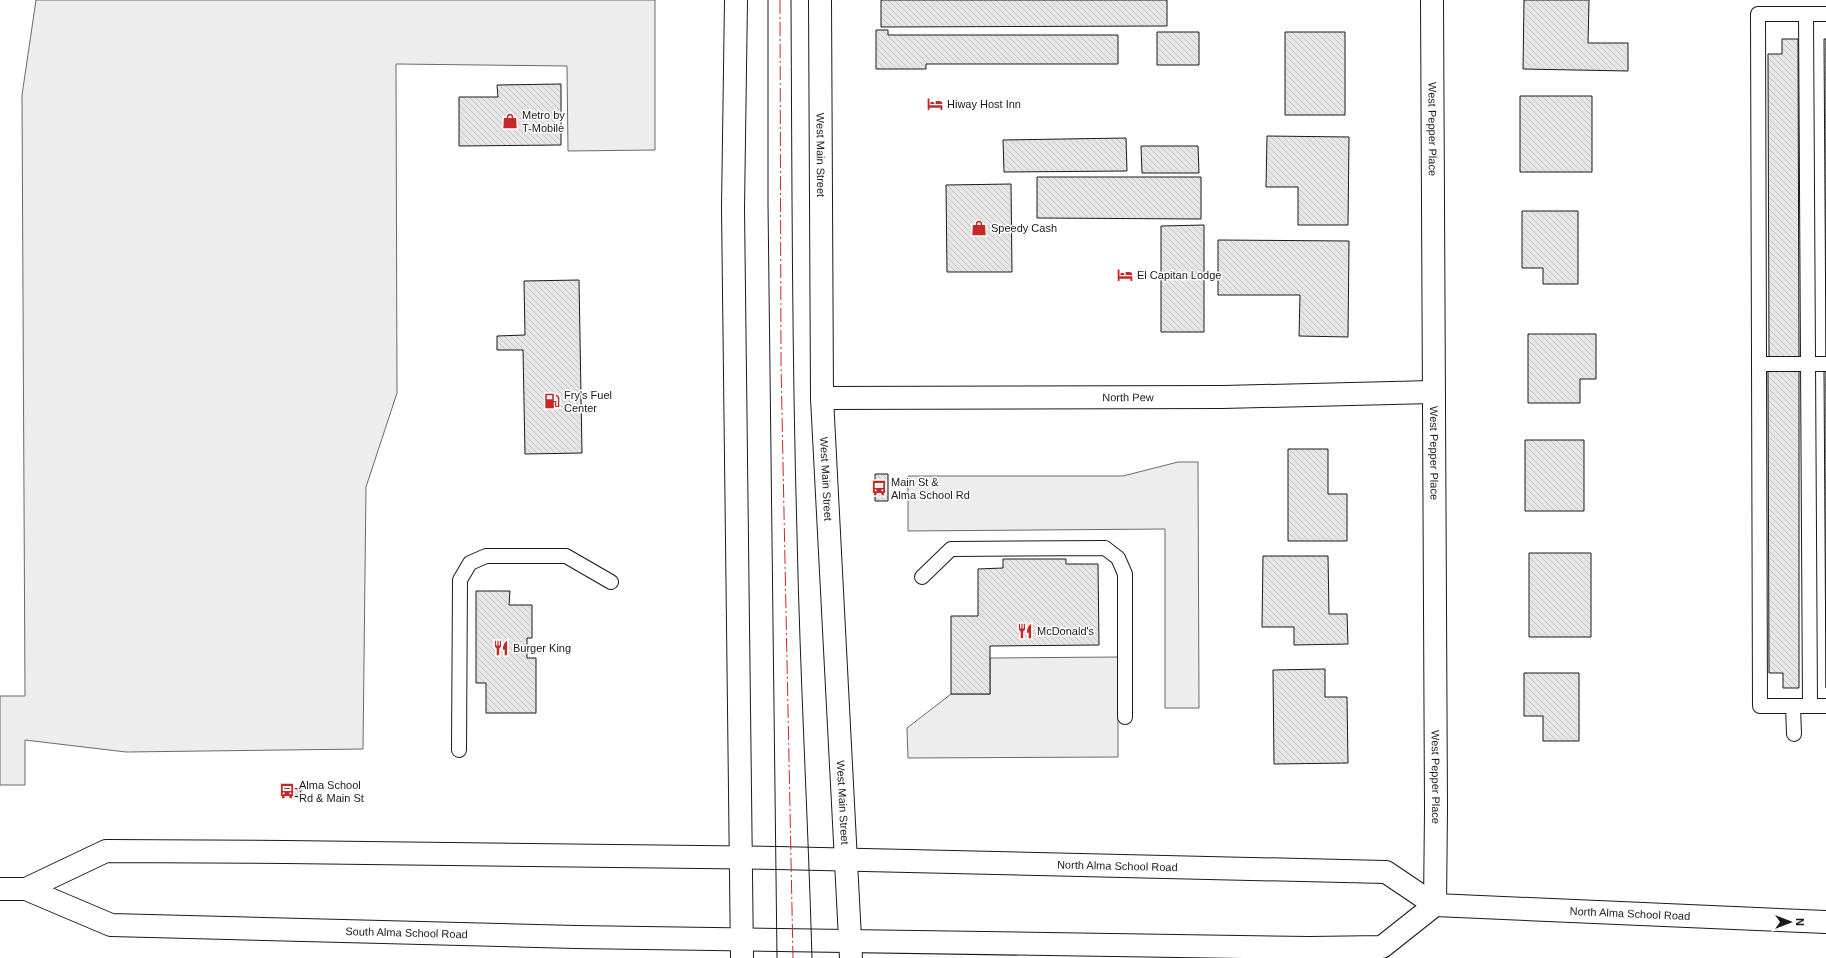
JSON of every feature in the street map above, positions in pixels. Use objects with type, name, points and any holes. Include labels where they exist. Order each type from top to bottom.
[{"type":"main road","points":[[736,0],[733,208],[741,949]]},
{"type":"main road","name":"West Main Street","points":[[820,0],[822,398],[845,860],[851,950]]},
{"type":"main road","name":"West Pepper Place","points":[[1432,0],[1436,810],[1435,905]]},
{"type":"main road","name":"North Pew","points":[[822,398],[1223,397],[1433,392]]},
{"type":"main road","name":"South Alma School Road","points":[[26,889],[106,851],[789,859]]},
{"type":"main road","name":"North Alma School Road","points":[[789,859],[1386,872],[1435,905],[1826,922]]},
{"type":"main road","name":"South Alma School Road","points":[[0,889],[26,889],[111,925],[741,949],[795,941],[851,950]]},
{"type":"main road","points":[[851,950],[1382,947],[1435,905]]},
{"type":"lane","points":[[1826,14],[1758,14],[1760,706],[1826,706]]},
{"type":"lane","points":[[1806,14],[1810,706]]},
{"type":"lane","points":[[1759,364],[1826,364]]},
{"type":"lane","points":[[922,577],[951,549],[1105,548],[1118,558],[1125,574],[1125,717]]},
{"type":"lane","points":[[459,750],[460,580],[470,563],[486,556],[566,556],[611,582]]},
{"type":"lane","points":[[1793,706],[1794,734]]},
{"type":"shaded area","points":[[36,0],[655,0],[655,150],[568,151],[567,66],[396,64],[397,393],[366,487],[363,749],[126,752],[25,740],[25,785],[0,785],[0,696],[25,696],[22,95]]},
{"type":"shaded area","points":[[1178,462],[1198,462],[1199,708],[1165,708],[1165,529],[908,531],[908,476],[1123,476]]},
{"type":"shaded area","points":[[1118,657],[1118,757],[908,758],[907,728],[951,694],[990,694],[990,658]]},
{"type":"building","points":[[881,0],[1167,0],[1167,26],[881,27]]},
{"type":"building","points":[[1524,0],[1589,0],[1588,43],[1628,43],[1628,71],[1523,69]]},
{"type":"building","points":[[876,30],[888,30],[888,35],[1118,35],[1118,64],[926,64],[926,69],[876,69]]},
{"type":"building","points":[[1157,32],[1199,32],[1199,65],[1157,65]]},
{"type":"building","points":[[1285,32],[1345,32],[1345,115],[1285,115]]},
{"type":"building","points":[[1782,39],[1798,39],[1799,357],[1769,357],[1768,54],[1782,54]]},
{"type":"building","points":[[1824,39],[1826,39],[1826,356]]},
{"type":"building","name":"Metro by T-Mobile","points":[[561,84],[561,145],[459,146],[459,97],[498,97],[497,85]]},
{"type":"building","points":[[1520,96],[1592,96],[1592,172],[1520,172]]},
{"type":"building","points":[[1267,136],[1349,137],[1348,225],[1298,225],[1298,187],[1266,187]]},
{"type":"building","points":[[1126,138],[1127,171],[1004,172],[1003,140]]},
{"type":"building","points":[[1141,146],[1198,146],[1199,173],[1142,173]]},
{"type":"building","points":[[1037,177],[1201,177],[1201,219],[1037,218]]},
{"type":"building","name":"Speedy Cash","points":[[1011,184],[1012,272],[947,272],[946,185]]},
{"type":"building","points":[[1522,211],[1578,211],[1578,284],[1543,284],[1543,268],[1522,268]]},
{"type":"building","points":[[1204,225],[1204,332],[1161,332],[1161,226]]},
{"type":"building","points":[[1218,240],[1349,241],[1348,337],[1299,336],[1300,295],[1218,295]]},
{"type":"building","name":"Fry's Fuel Center","points":[[579,280],[582,453],[525,454],[523,350],[497,350],[497,336],[525,335],[524,281]]},
{"type":"building","points":[[1528,334],[1596,334],[1596,379],[1580,379],[1580,403],[1528,403]]},
{"type":"building","points":[[1768,370],[1799,370],[1799,688],[1783,688],[1783,673],[1769,673]]},
{"type":"building","points":[[1824,370],[1826,370],[1826,688]]},
{"type":"building","points":[[1525,440],[1584,440],[1584,511],[1525,511]]},
{"type":"building","points":[[1288,449],[1328,449],[1328,494],[1347,494],[1347,541],[1288,541]]},
{"type":"building","points":[[875,474],[888,474],[888,501],[875,501]]},
{"type":"building","points":[[1529,553],[1591,553],[1591,637],[1529,637]]},
{"type":"building","points":[[1263,556],[1328,556],[1329,614],[1347,614],[1348,644],[1294,645],[1294,627],[1262,627]]},
{"type":"building","name":"McDonald's","points":[[1003,559],[1066,559],[1066,564],[1098,564],[1099,645],[990,646],[990,694],[951,694],[951,616],[978,616],[978,569],[1003,568]]},
{"type":"building","name":"Burger King","points":[[476,591],[510,591],[509,605],[532,605],[532,638],[527,638],[527,658],[536,658],[536,713],[486,713],[486,683],[476,683]]},
{"type":"building","points":[[1325,669],[1325,697],[1347,697],[1348,763],[1274,764],[1273,670]]},
{"type":"building","points":[[1524,673],[1579,673],[1579,741],[1543,741],[1543,716],[1524,716]]},
{"type":"building","points":[[284,788],[301,789],[300,797],[283,795]]},
{"type":"tram line","points":[[768,0],[768,203],[777,958]]},
{"type":"tram line","points":[[791,0],[792,267],[795,468],[812,958]]},
{"type":"power","points":[[780,0],[781,363],[793,958]]},
{"type":"place","name":"Hiway Host Inn","points":[[935,104]]},
{"type":"place","name":"Metro by T-Mobile","points":[[510,121]]},
{"type":"place","name":"Speedy Cash","points":[[979,228]]},
{"type":"place","name":"El Capitan Lodge","points":[[1125,275]]},
{"type":"place","name":"Fry's Fuel Center","points":[[552,401]]},
{"type":"place","name":"Main St & Alma School Rd","points":[[879,488]]},
{"type":"place","name":"McDonald's","points":[[1025,631]]},
{"type":"place","name":"Burger King","points":[[501,648]]},
{"type":"place","name":"Alma School Rd & Main St","points":[[287,791]]}]
